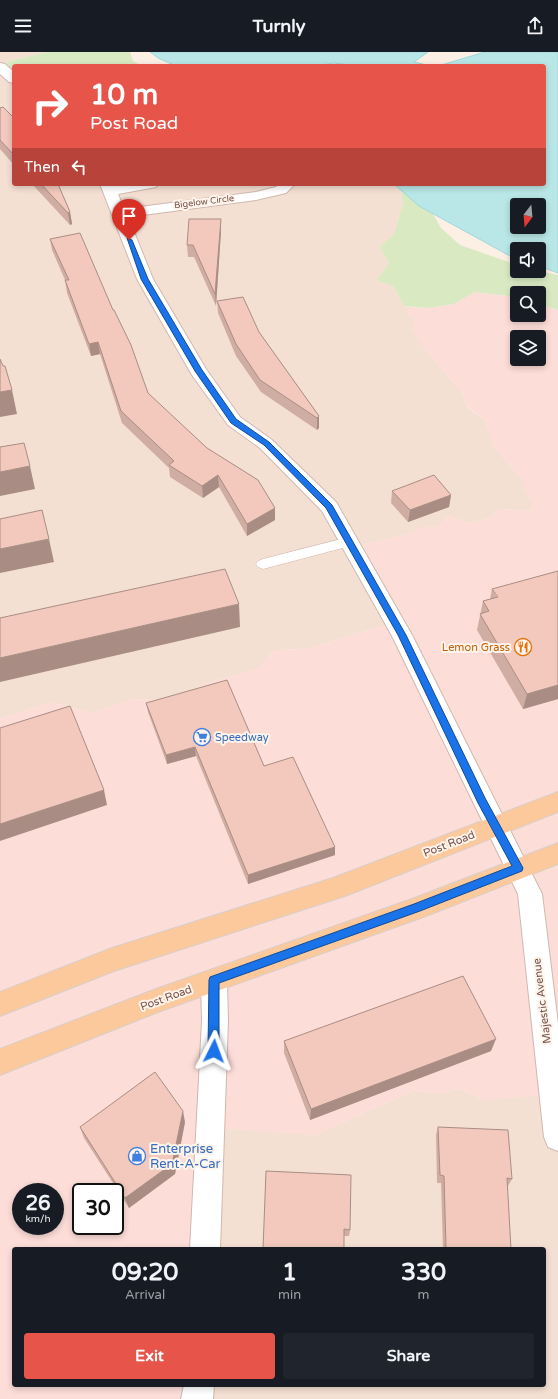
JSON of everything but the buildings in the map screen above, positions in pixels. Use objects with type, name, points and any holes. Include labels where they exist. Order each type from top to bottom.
[{"type":"main road","name":"Post Road","points":[[0,1004],[112,960],[336,888],[558,802]]},
{"type":"main road","name":"Post Road","points":[[1,1062],[214,980],[417,908],[558,852]]},
{"type":"street","points":[[0,68],[12,77]]},
{"type":"street","points":[[109,188],[130,186]]},
{"type":"street","name":"Bigelow Circle","points":[[118,214],[256,196],[281,190],[286,186]]},
{"type":"street","name":"Majestic Avenue","points":[[109,188],[145,279],[198,371],[234,421],[266,444],[329,507],[402,635],[482,800],[518,868],[530,894],[558,1137]]},
{"type":"street","points":[[205,1247],[215,1021],[214,980]]},
{"type":"street","points":[[197,1399],[199,1387]]},
{"type":"lane","points":[[263,564],[350,542]]},
{"type":"shaded area","points":[[0,52],[47,52],[6,62],[12,69],[12,186],[405,186],[401,191],[403,204],[394,234],[381,247],[389,263],[393,286],[404,306],[409,307],[408,315],[415,318],[424,348],[463,394],[468,408],[485,420],[494,447],[524,481],[524,489],[533,503],[531,511],[501,509],[487,519],[469,523],[448,516],[439,526],[423,527],[405,535],[355,546],[391,623],[307,649],[275,650],[257,669],[204,684],[178,701],[133,699],[93,713],[51,702],[0,719]]},
{"type":"shaded area","points":[[475,292],[510,296],[510,322],[546,322],[546,306],[558,310],[558,1007],[547,1007],[549,1095],[482,1100],[458,1088],[442,1094],[415,1090],[315,1135],[214,1128],[203,1247],[12,1247],[12,1387],[198,1387],[197,1399],[0,1399],[0,719],[51,702],[93,713],[133,699],[178,701],[204,684],[257,669],[275,650],[307,649],[391,623],[355,546],[405,535],[423,527],[439,526],[448,516],[469,523],[487,519],[501,509],[531,511],[533,503],[524,489],[524,481],[494,447],[485,420],[468,407],[463,394],[424,348],[412,329],[415,318],[408,315],[409,307],[428,308],[454,304]]},
{"type":"shaded area","points":[[547,1007],[558,1007],[558,1399],[197,1399],[198,1387],[546,1387],[546,1247],[203,1247],[214,1127],[315,1135],[415,1090],[442,1094],[458,1088],[482,1100]]},
{"type":"green space","points":[[47,52],[130,52],[133,61],[138,64],[12,64],[12,69],[6,62]]},
{"type":"green space","points":[[405,186],[418,188],[441,228],[460,245],[510,263],[510,278],[546,278],[546,272],[558,275],[558,310],[546,306],[546,286],[510,286],[510,296],[475,292],[454,304],[428,308],[404,306],[393,286],[377,280],[389,263],[380,247],[394,234],[403,204],[401,191]]},
{"type":"water","points":[[150,52],[428,52],[414,62],[422,64],[172,64],[158,58]]},
{"type":"water","points":[[485,52],[558,52],[558,273],[546,269],[546,242],[510,242],[510,256],[419,206],[396,186],[546,186],[546,64],[445,64]]},
{"type":"place","name":"Lemon Grass","points":[[523,647]]},
{"type":"place","name":"Speedway","points":[[202,737]]},
{"type":"place","name":"Enterprise Rent-A-Car","points":[[137,1156]]},
{"type":"route","points":[[129,240],[145,279],[198,371],[234,421],[266,444],[329,507],[402,635],[482,800],[518,868],[417,908],[214,980],[214,1051]]}]
